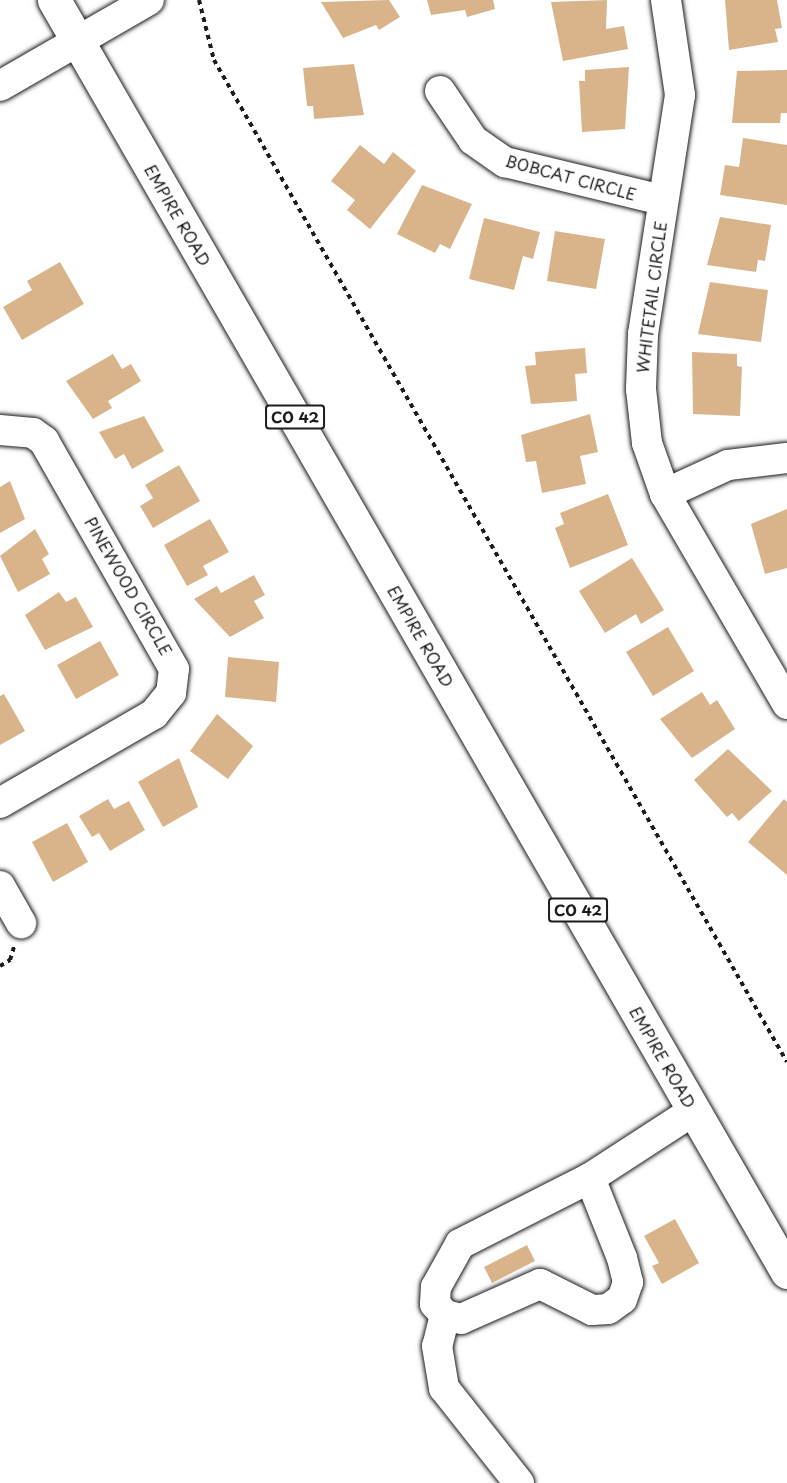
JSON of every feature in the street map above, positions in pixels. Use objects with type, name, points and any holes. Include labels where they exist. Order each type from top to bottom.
[{"type":"main road","name":"EMPIRE ROAD","points":[[54,0],[787,1272]]},
{"type":"street","points":[[0,86],[149,0]]},
{"type":"street","name":"WHITETAIL CIRCLE","points":[[666,0],[680,95],[662,200],[640,388],[648,443],[665,494],[787,704]]},
{"type":"street","name":"BOBCAT CIRCLE","points":[[440,91],[473,140],[505,162],[662,200]]},
{"type":"street","name":"PINEWOOD CIRCLE","points":[[0,430],[33,433],[44,441],[167,649],[174,669],[171,693],[154,714],[0,803]]},
{"type":"street","points":[[665,494],[728,465],[787,458]]},
{"type":"street","points":[[0,886],[21,924]]},
{"type":"street","points":[[590,1179],[622,1258],[628,1282],[622,1299],[608,1309],[592,1310],[540,1284],[461,1319],[445,1315],[435,1304],[436,1287],[460,1244],[590,1179],[693,1111]]},
{"type":"street","points":[[445,1315],[437,1346],[444,1388],[519,1483]]},
{"type":"path","points":[[199,0],[214,60],[787,1062]]},
{"type":"building","points":[[389,0],[400,17],[379,30],[376,25],[343,38],[321,2]]},
{"type":"building","points":[[427,0],[493,0],[495,9],[467,17],[465,10],[431,15]]},
{"type":"building","points":[[607,0],[606,29],[624,26],[628,49],[563,61],[551,2]]},
{"type":"building","points":[[725,0],[777,0],[782,28],[775,29],[778,42],[729,50]]},
{"type":"building","points":[[354,64],[364,115],[314,119],[313,106],[307,106],[303,68]]},
{"type":"building","points":[[629,67],[625,129],[582,132],[579,81],[585,81],[585,70]]},
{"type":"building","points":[[787,70],[787,113],[781,113],[780,123],[732,123],[737,71]]},
{"type":"building","points":[[743,138],[787,145],[787,205],[720,195],[725,165],[739,167]]},
{"type":"building","points":[[360,145],[384,164],[393,152],[416,171],[370,229],[347,210],[355,200],[331,181]]},
{"type":"building","points":[[422,185],[472,204],[450,249],[440,244],[435,253],[397,234]]},
{"type":"building","points":[[720,217],[771,225],[765,261],[758,260],[756,272],[707,265]]},
{"type":"building","points":[[484,218],[540,232],[533,259],[523,256],[514,290],[469,279]]},
{"type":"building","points":[[555,231],[605,239],[596,289],[547,281]]},
{"type":"building","points":[[60,262],[84,304],[22,340],[3,307],[32,290],[27,281]]},
{"type":"building","points":[[710,282],[768,290],[761,342],[698,334]]},
{"type":"building","points":[[585,348],[587,373],[575,374],[577,401],[531,404],[525,366],[536,365],[535,352]]},
{"type":"building","points":[[692,352],[737,354],[737,366],[742,367],[740,416],[693,414]]},
{"type":"building","points":[[113,354],[122,369],[131,364],[141,381],[108,401],[112,408],[93,419],[66,381]]},
{"type":"building","points":[[590,414],[598,452],[580,456],[586,484],[542,493],[536,461],[526,462],[521,435]]},
{"type":"building","points":[[144,416],[164,451],[132,469],[124,454],[115,459],[99,432]]},
{"type":"building","points":[[179,465],[200,501],[153,528],[140,506],[153,498],[145,485]]},
{"type":"building","points":[[10,481],[25,519],[0,533],[0,487]]},
{"type":"building","points":[[608,494],[628,545],[570,568],[555,528],[564,524],[560,513]]},
{"type":"building","points":[[787,509],[787,568],[765,574],[751,524]]},
{"type":"building","points":[[210,519],[229,552],[203,566],[208,575],[187,586],[164,545]]},
{"type":"building","points":[[35,529],[49,554],[42,559],[50,574],[18,592],[0,556]]},
{"type":"building","points":[[632,558],[664,610],[641,624],[636,614],[605,633],[579,591]]},
{"type":"building","points":[[254,575],[265,595],[254,601],[264,618],[230,637],[194,599],[217,586],[221,593]]},
{"type":"building","points":[[59,592],[66,602],[76,597],[93,627],[45,650],[25,615]]},
{"type":"building","points":[[668,627],[694,671],[653,696],[626,652]]},
{"type":"building","points":[[100,641],[119,675],[76,699],[57,665]]},
{"type":"building","points":[[228,657],[279,662],[276,702],[225,697]]},
{"type":"building","points":[[702,692],[710,705],[717,700],[735,729],[692,758],[660,719]]},
{"type":"building","points":[[4,694],[25,731],[0,745],[0,696]]},
{"type":"building","points":[[217,714],[253,746],[228,779],[190,751]]},
{"type":"building","points":[[728,749],[772,791],[739,821],[732,813],[727,817],[694,780]]},
{"type":"building","points":[[179,758],[198,807],[163,827],[138,782]]},
{"type":"building","points":[[108,799],[114,809],[129,801],[145,830],[110,851],[99,833],[92,837],[79,816]]},
{"type":"building","points":[[784,799],[787,802],[787,875],[748,842]]},
{"type":"building","points":[[67,823],[88,862],[53,882],[32,842]]},
{"type":"building","points":[[675,1219],[699,1263],[662,1284],[652,1266],[659,1263],[644,1236]]},
{"type":"building","points":[[527,1245],[535,1261],[492,1283],[484,1267]]}]
